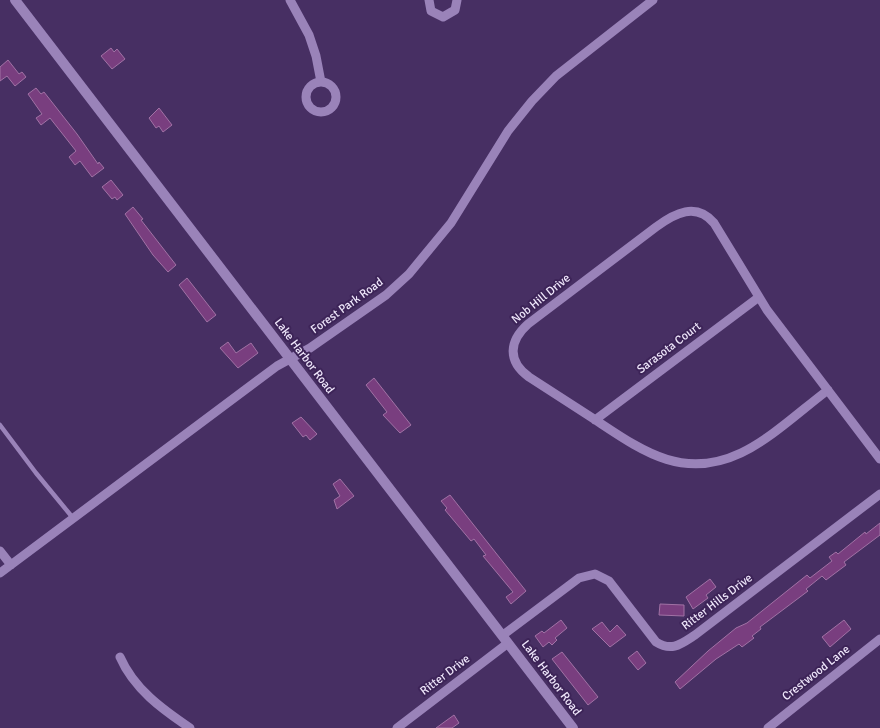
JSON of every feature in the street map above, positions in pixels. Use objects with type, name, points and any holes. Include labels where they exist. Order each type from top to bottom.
[{"type":"street","name":"Lake Harbor Road","points":[[15,0],[573,728]]},
{"type":"street","points":[[290,0],[309,35],[316,56],[321,82]]},
{"type":"street","points":[[429,0],[431,11],[443,17],[455,10],[457,0]]},
{"type":"street","name":"Forest Park Road","points":[[0,573],[290,357],[318,343],[386,295],[409,274],[451,222],[508,131],[532,101],[556,76],[649,1]]},
{"type":"street","name":"Nob Hill Drive","points":[[828,390],[752,447],[732,457],[708,463],[680,464],[650,455],[523,373],[514,359],[513,345],[520,331],[605,264],[673,215],[683,211],[697,211],[707,215],[714,223],[759,297],[880,459]]},
{"type":"street","name":"Sarasota Court","points":[[595,420],[759,297]]},
{"type":"street","name":"Ritter Hills Drive","points":[[506,639],[579,578],[595,574],[609,581],[656,642],[665,647],[676,647],[695,635],[880,494]]},
{"type":"street","points":[[0,551],[12,565]]},
{"type":"street","name":"Ritter Drive","points":[[398,728],[506,639]]},
{"type":"street","name":"Crestwood Lane","points":[[768,728],[880,639]]},
{"type":"street","points":[[120,658],[126,671],[140,689],[190,728]]},
{"type":"lane","points":[[0,425],[36,474],[73,518]]},
{"type":"building","points":[[111,48],[114,52],[117,49],[125,59],[112,69],[101,56]]},
{"type":"building","points":[[8,60],[19,74],[22,72],[26,77],[15,86],[7,76],[0,81],[0,67]]},
{"type":"building","points":[[36,88],[41,94],[44,92],[98,164],[99,162],[104,168],[92,177],[80,161],[75,165],[69,157],[76,151],[50,118],[41,125],[36,118],[42,114],[28,94]]},
{"type":"building","points":[[159,108],[172,125],[163,132],[159,126],[156,128],[149,118]]},
{"type":"building","points":[[111,180],[123,195],[117,200],[115,197],[112,199],[102,187]]},
{"type":"building","points":[[133,207],[176,265],[168,272],[153,255],[125,214]]},
{"type":"building","points":[[187,278],[216,315],[207,322],[179,285]]},
{"type":"building","points":[[228,342],[236,353],[251,343],[258,353],[238,368],[220,348]]},
{"type":"building","points":[[374,378],[411,425],[400,433],[383,415],[387,412],[366,385]]},
{"type":"building","points":[[301,417],[317,434],[310,440],[306,435],[303,437],[292,423]]},
{"type":"building","points":[[340,479],[354,496],[337,509],[334,500],[340,496],[333,484]]},
{"type":"building","points":[[450,495],[526,591],[511,604],[506,597],[513,592],[483,556],[486,555],[474,539],[471,541],[445,510],[447,508],[441,501]]},
{"type":"building","points":[[880,523],[880,535],[844,562],[846,565],[826,580],[822,576],[806,589],[808,591],[760,627],[761,629],[752,636],[754,638],[742,647],[739,644],[716,659],[680,689],[675,682],[708,651],[736,628],[747,623],[807,575],[810,578],[832,561],[829,557],[836,552],[838,554],[865,532],[866,534]]},
{"type":"building","points":[[710,579],[716,587],[706,595],[708,598],[693,609],[686,597]]},
{"type":"building","points":[[660,604],[684,605],[684,616],[659,615]]},
{"type":"building","points":[[561,620],[567,628],[555,638],[557,640],[552,645],[549,642],[543,647],[535,636],[542,631],[544,633]]},
{"type":"building","points":[[844,620],[851,629],[830,647],[822,637]]},
{"type":"building","points":[[602,622],[610,632],[617,625],[626,635],[610,647],[592,629]]},
{"type":"building","points":[[637,651],[646,663],[638,670],[628,658]]},
{"type":"building","points":[[562,652],[598,697],[588,705],[552,659]]},
{"type":"building","points":[[454,715],[459,723],[452,728],[436,728]]}]
